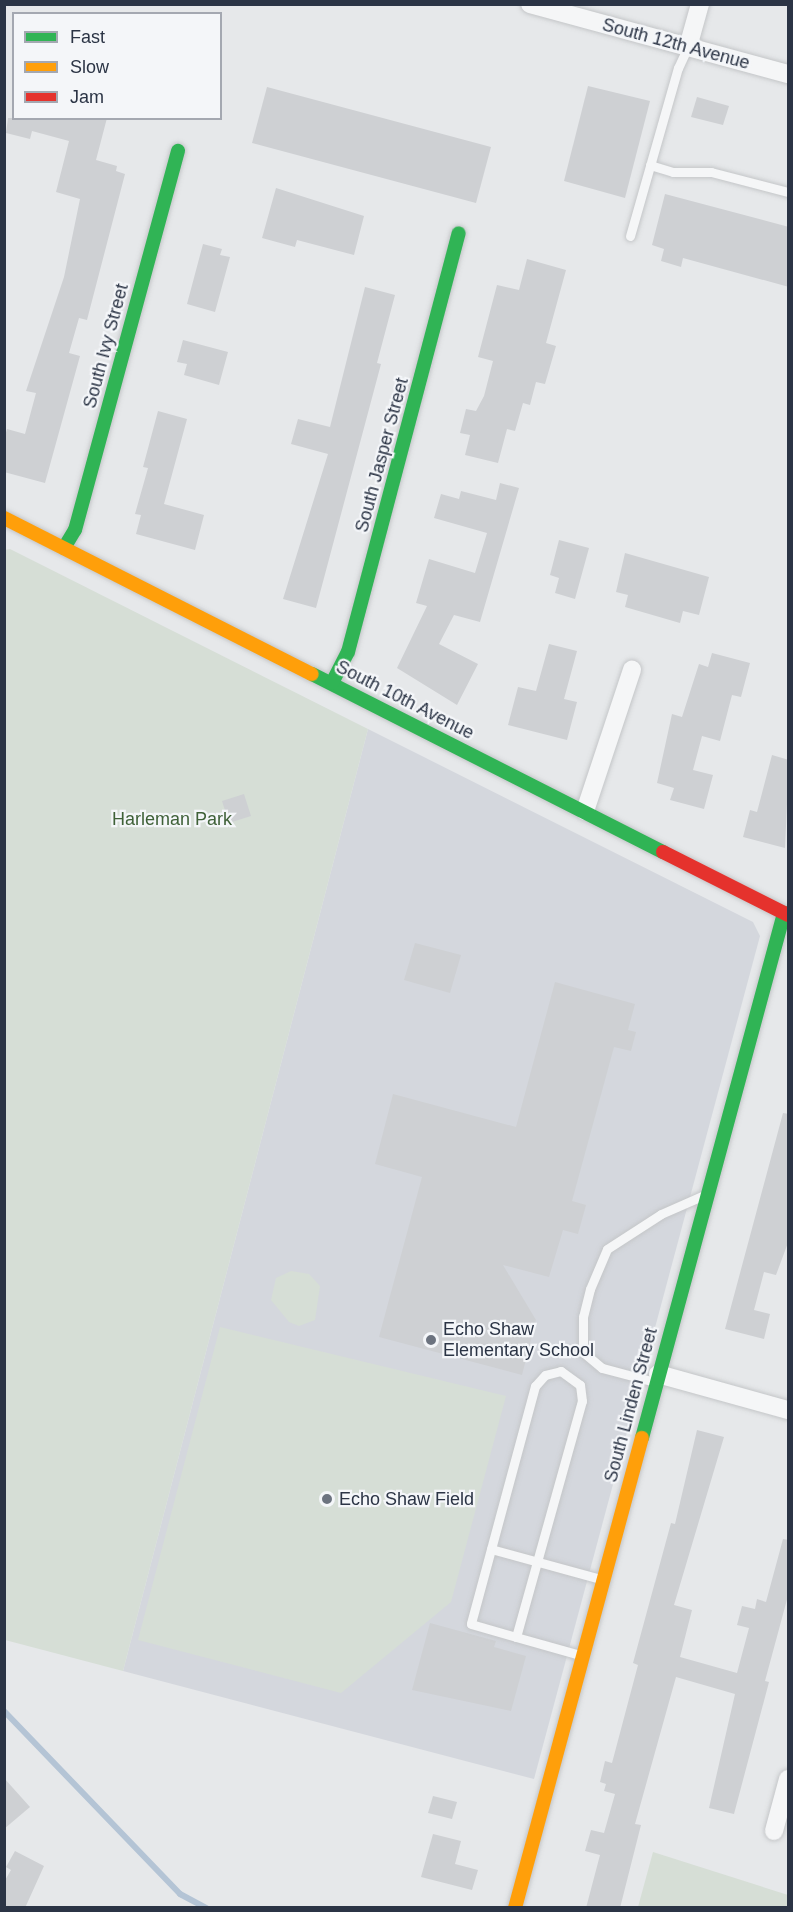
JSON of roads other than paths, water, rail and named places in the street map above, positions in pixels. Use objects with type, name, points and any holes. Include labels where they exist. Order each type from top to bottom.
[{"type":"street","name":"South 12th Avenue","points":[[530,4],[789,74]]},
{"type":"street","points":[[688,47],[700,4]]},
{"type":"street","name":"South Ivy Street","points":[[64,548],[75,530],[178,151]]},
{"type":"street","name":"South Jasper Street","points":[[332,683],[348,652],[459,233]]},
{"type":"street","name":"South 10th Avenue","points":[[4,518],[786,914]]},
{"type":"street","points":[[585,812],[632,670]]},
{"type":"street","name":"South Linden Street","points":[[515,1908],[706,1194],[786,914]]},
{"type":"street","points":[[657,1378],[789,1410]]},
{"type":"street","points":[[774,1831],[789,1779]]},
{"type":"lane","points":[[630,236],[688,47]]},
{"type":"lane","points":[[650,165],[673,172],[711,172],[789,192]]},
{"type":"lane","points":[[657,1378],[602,1368],[584,1352],[583,1317],[590,1289],[607,1250],[661,1214],[706,1194]]},
{"type":"lane","points":[[516,1637],[582,1401],[575,1378],[561,1371],[545,1375],[535,1386],[471,1624],[516,1637],[582,1656]]},
{"type":"lane","points":[[491,1549],[603,1579]]},
{"type":"waterway","points":[[4,1711],[180,1894],[206,1908]]},
{"type":"place","name":"Echo Shaw Elementary School","points":[[431,1340]]},
{"type":"place","name":"Echo Shaw Field","points":[[327,1499]]},
{"type":"park label","name":"Harleman Park","points":[[172,819]]}]
